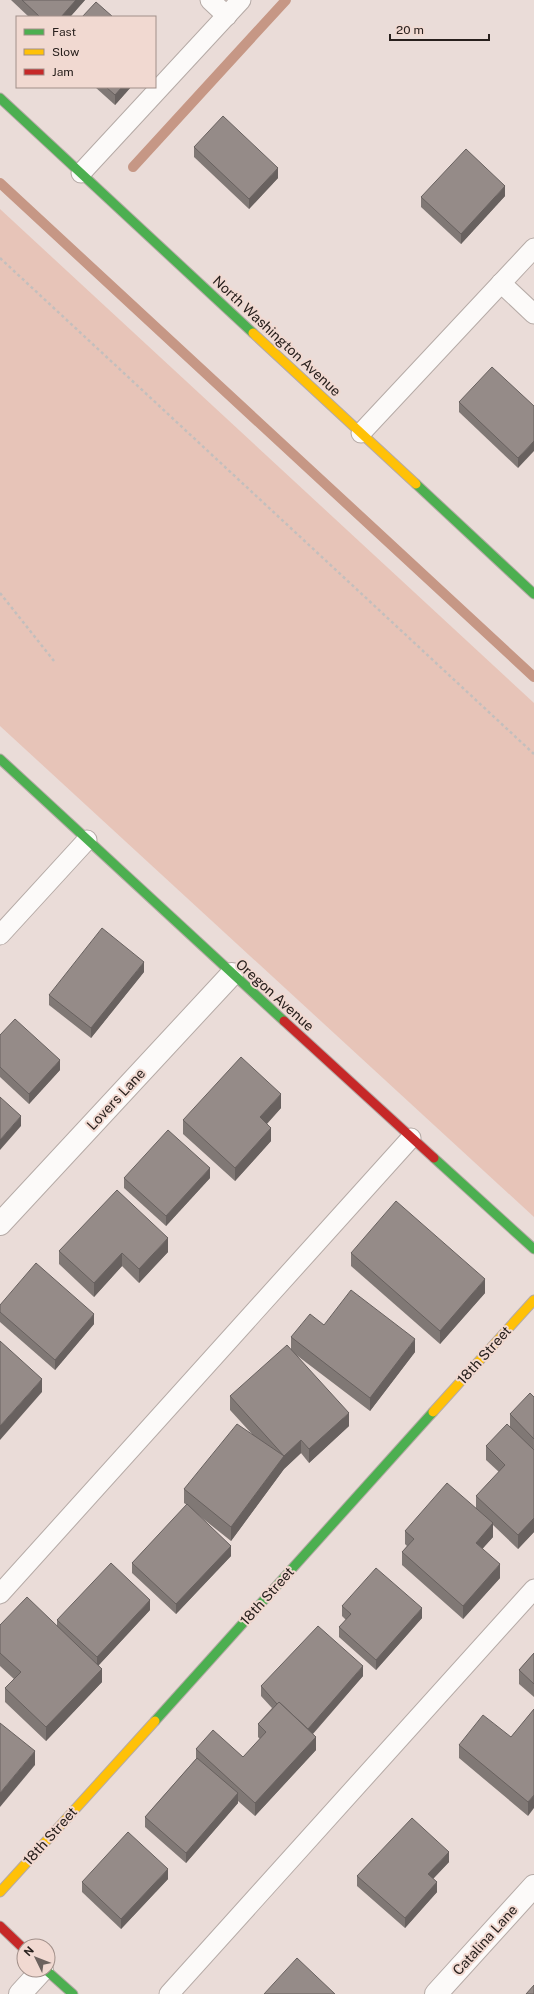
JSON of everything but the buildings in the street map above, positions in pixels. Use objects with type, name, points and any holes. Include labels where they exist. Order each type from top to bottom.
[{"type":"street","name":"North Washington Avenue","points":[[0,98],[534,594]]},
{"type":"street","name":"Oregon Avenue","points":[[0,759],[232,974],[534,1249]]},
{"type":"street","name":"Lovers Lane","points":[[0,1224],[232,974]]},
{"type":"street","name":"18th Street","points":[[0,1892],[534,1300]]},
{"type":"street","name":"Catalina Lane","points":[[436,1994],[534,1886]]},
{"type":"street","points":[[0,1926],[16,1941]]},
{"type":"street","points":[[20,1994],[35,1978]]},
{"type":"street","points":[[55,1978],[73,1994]]},
{"type":"lane","points":[[210,0],[227,16]]},
{"type":"lane","points":[[82,173],[241,0]]},
{"type":"lane","points":[[361,433],[534,248]]},
{"type":"lane","points":[[501,283],[534,314]]},
{"type":"lane","points":[[0,935],[87,840]]},
{"type":"lane","points":[[0,1594],[411,1138]]},
{"type":"lane","points":[[169,1994],[534,1589]]},
{"type":"path","points":[[0,258],[534,754]]},
{"type":"path","points":[[0,593],[54,661]]},
{"type":"shaded area","points":[[0,209],[534,703],[534,1217],[0,726]]},
{"type":"waterway","points":[[133,167],[286,0]]},
{"type":"waterway","points":[[0,183],[534,677]]},
{"type":"traffic: fast","points":[[0,98],[253,333]]},
{"type":"traffic: fast","points":[[416,484],[534,594]]},
{"type":"traffic: fast","points":[[0,759],[284,1021]]},
{"type":"traffic: fast","points":[[434,1158],[534,1249]]},
{"type":"traffic: fast","points":[[155,1721],[433,1412]]},
{"type":"traffic: fast","points":[[55,1978],[73,1994]]},
{"type":"traffic: slow","points":[[253,333],[416,484]]},
{"type":"traffic: slow","points":[[433,1412],[534,1300]]},
{"type":"traffic: slow","points":[[0,1892],[155,1721]]},
{"type":"traffic: jam","points":[[284,1021],[434,1158]]},
{"type":"traffic: jam","points":[[0,1926],[16,1941]]}]
